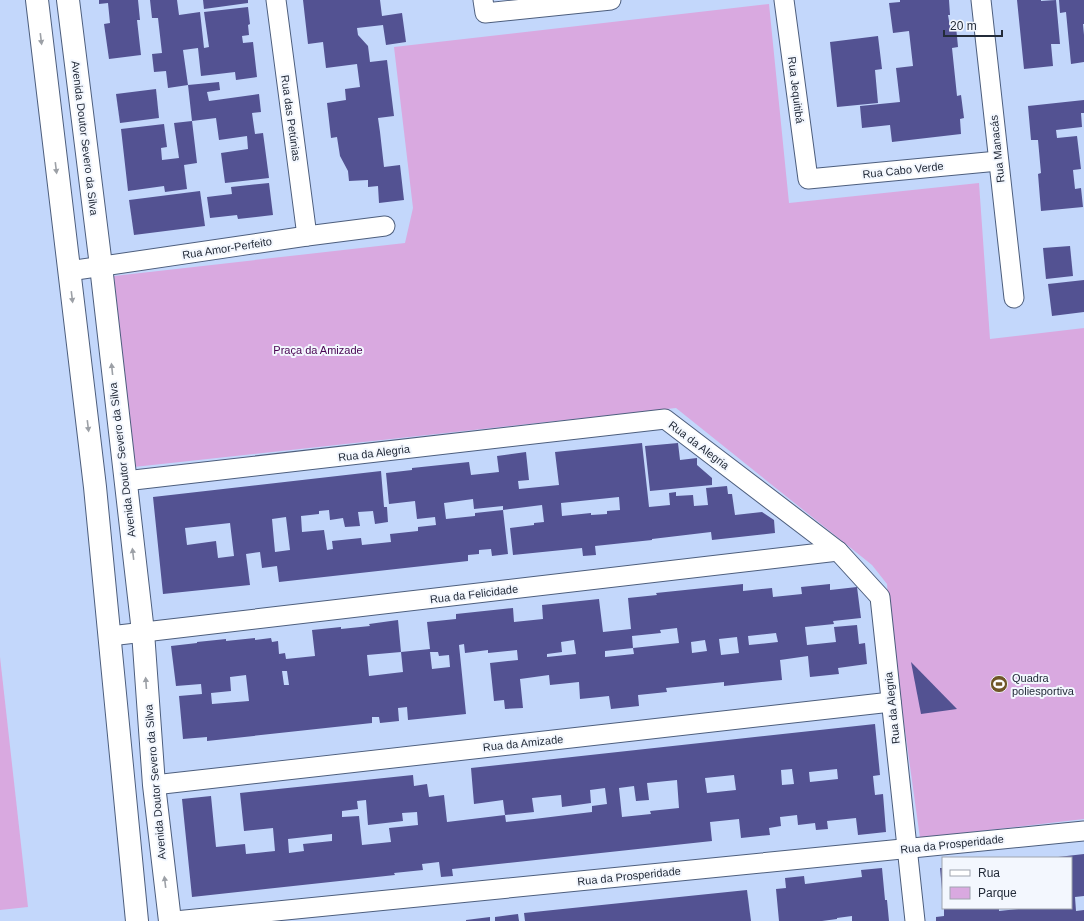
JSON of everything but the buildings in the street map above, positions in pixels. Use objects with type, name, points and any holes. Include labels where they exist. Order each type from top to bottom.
[{"type":"main road","points":[[37,0],[95,487],[137,921]]},
{"type":"main road","name":"Avenida Doutor Severo da Silva","points":[[68,0],[101,266],[143,632],[154,785],[170,921]]},
{"type":"street","name":"Rua das Petúnias","points":[[276,0],[307,236]]},
{"type":"street","points":[[484,7],[612,0]]},
{"type":"street","name":"Rua Jequitibá","points":[[784,0],[808,179]]},
{"type":"street","name":"Rua Manacás","points":[[981,0],[1014,298]]},
{"type":"street","name":"Rua Cabo Verde","points":[[808,179],[998,160]]},
{"type":"street","name":"Rua Amor-Perfeito","points":[[69,271],[307,236],[386,226]]},
{"type":"street","name":"Rua da Alegria","points":[[125,482],[665,419],[838,551],[880,597],[915,921]]},
{"type":"street","name":"Rua da Felicidade","points":[[110,636],[838,551]]},
{"type":"street","name":"Rua da Amizade","points":[[154,785],[891,702]]},
{"type":"street","name":"Rua da Prosperidade","points":[[175,921],[1084,831]]},
{"type":"green space","name":"Praça da Amizade","points":[[769,4],[789,203],[979,183],[990,339],[1084,328],[1084,819],[920,838],[890,623],[887,584],[872,565],[676,408],[134,467],[114,276],[405,243],[413,208],[394,47]]},
{"type":"green space","points":[[0,657],[28,907],[0,910]]},
{"type":"place","name":"Quadra poliesportiva","points":[[999,684]]}]
